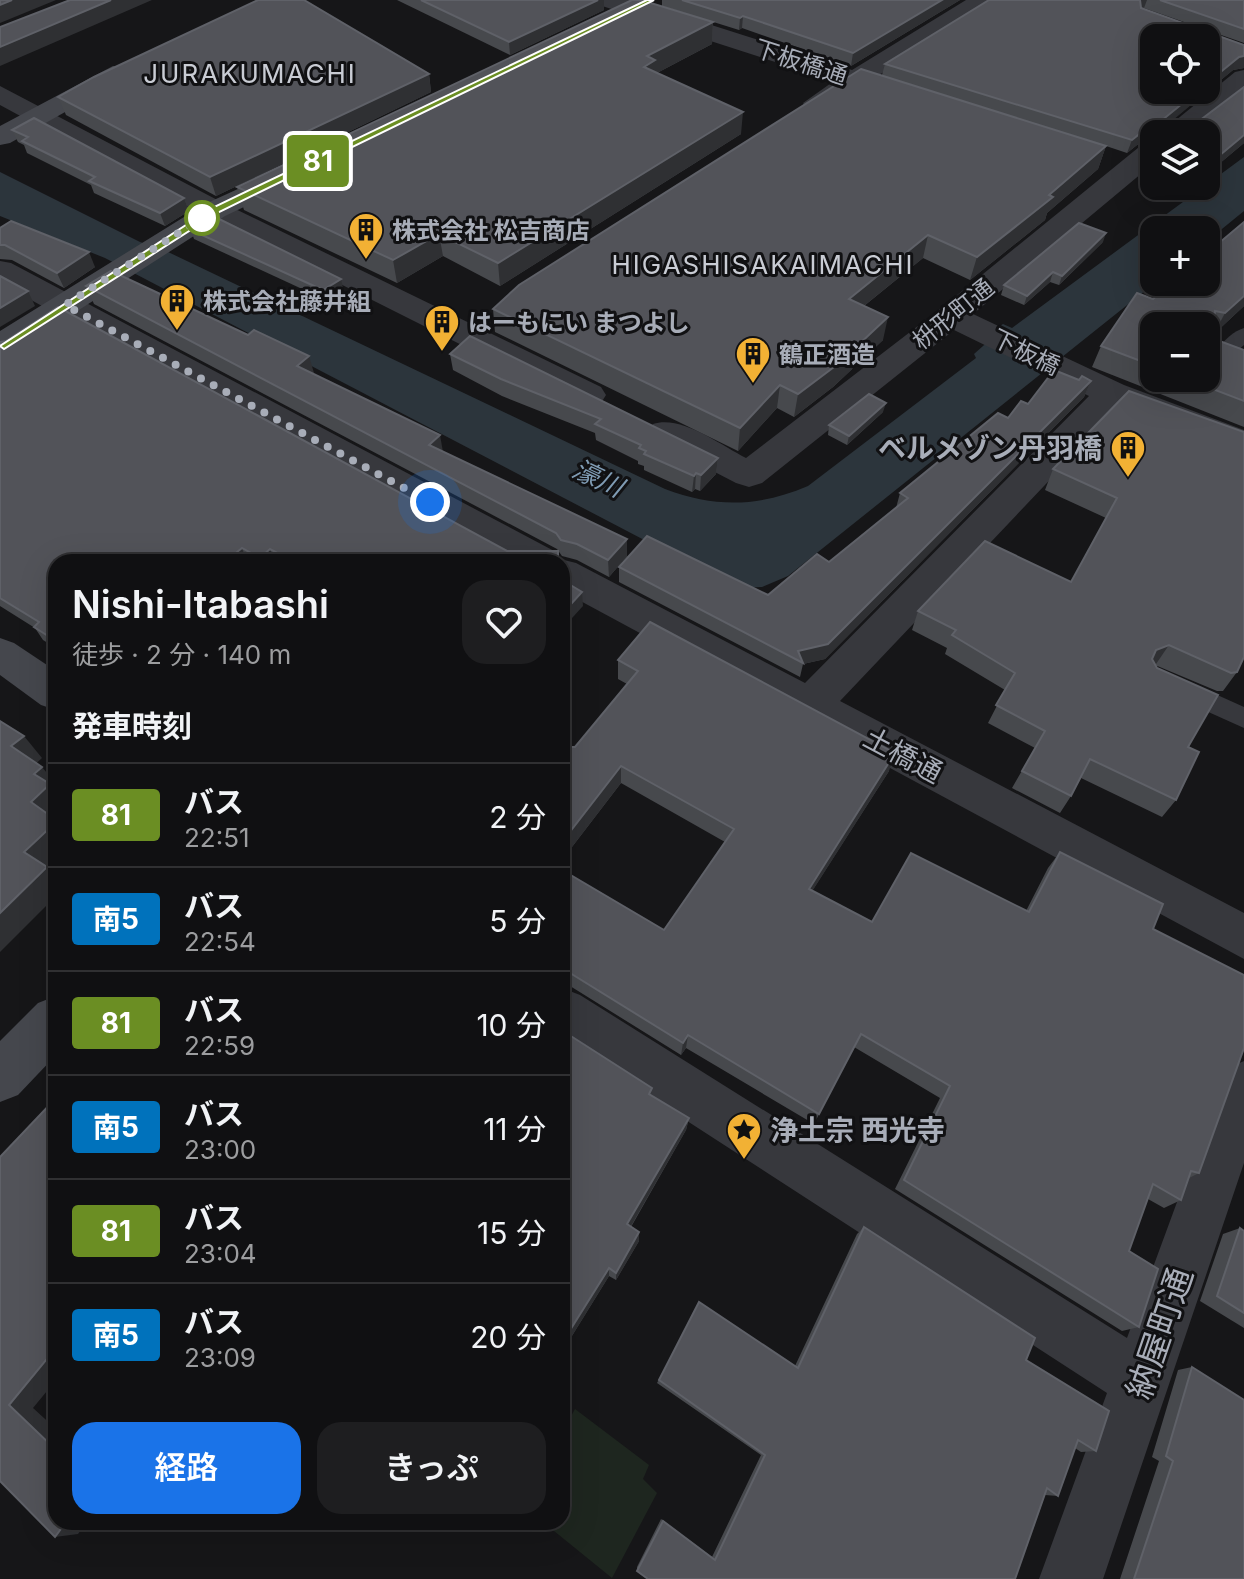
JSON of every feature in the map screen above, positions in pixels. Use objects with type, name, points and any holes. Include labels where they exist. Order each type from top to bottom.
[{"type":"main road","points":[[607,11],[642,4]]},
{"type":"main road","points":[[0,137],[38,113],[139,61]]},
{"type":"main road","points":[[0,346],[215,210],[313,163]]},
{"type":"main road","points":[[0,654],[48,687]]},
{"type":"main road","points":[[0,1077],[48,1028]]},
{"type":"street","points":[[788,121],[973,2]]},
{"type":"street","name":"下板橋通","points":[[642,4],[897,93]]},
{"type":"street","points":[[1191,120],[1244,78]]},
{"type":"street","points":[[0,94],[215,210]]},
{"type":"street","name":"枡形町通","points":[[215,210],[472,322],[625,413],[749,474],[951,316],[1129,158]]},
{"type":"street","points":[[0,270],[527,554]]},
{"type":"street","name":"下板橋","points":[[951,316],[1112,393]]},
{"type":"street","points":[[809,706],[1112,393],[1244,443]]},
{"type":"street","name":"土橋通","points":[[570,577],[1244,937]]},
{"type":"street","points":[[570,1017],[1142,1382]]},
{"type":"street","name":"納屋町通","points":[[1071,1579],[1244,1087]]},
{"type":"lane","points":[[1236,352],[1244,334]]},
{"type":"lane","points":[[1168,683],[1244,718]]},
{"type":"shaded area","points":[[575,1409],[649,1465],[643,1479],[657,1493],[612,1578],[553,1530],[570,1530],[570,1418]]},
{"type":"water","points":[[1244,157],[1244,211],[1220,231],[1220,216],[1164,216],[1186,200],[1220,200],[1220,175]]},
{"type":"water","name":"濠川","points":[[0,172],[140,242],[166,251],[665,489],[702,500],[754,501],[808,486],[976,358],[974,354],[1001,330],[997,328],[1003,324],[1012,328],[1140,234],[1140,295],[788,576],[762,587],[736,588],[105,258],[0,216]]},
{"type":"building","points":[[70,0],[111,0],[0,47],[0,27]]},
{"type":"building","points":[[258,0],[304,0],[429,74],[210,177],[58,97],[94,77]]},
{"type":"building","points":[[421,0],[598,0],[509,42]]},
{"type":"building","points":[[632,0],[713,22],[647,56],[655,60],[644,67],[743,112],[498,263],[439,234],[393,260],[237,187]]},
{"type":"building","points":[[682,0],[942,0],[853,53],[743,16],[740,18]]},
{"type":"building","points":[[989,0],[1140,0],[1141,8],[1186,24],[1140,24],[1140,104],[1182,104],[1162,120],[1140,120],[1140,134],[1132,140],[885,64]]},
{"type":"building","points":[[1160,0],[1244,0],[1244,29]]},
{"type":"building","points":[[1220,36],[1244,45],[1244,56],[1220,73]]},
{"type":"building","points":[[861,69],[1106,146],[1049,195],[1053,197],[977,257],[928,235],[849,299],[888,317],[838,364],[798,394],[780,385],[740,428],[493,309],[519,285]]},
{"type":"building","points":[[1244,87],[1244,135],[1220,155],[1220,120],[1200,120]]},
{"type":"building","points":[[34,118],[184,198],[160,213],[89,181],[95,177],[22,141],[28,137],[12,130]]},
{"type":"building","points":[[213,216],[341,279],[323,290],[191,230]]},
{"type":"building","points":[[11,221],[89,252],[57,273],[0,245],[0,228]]},
{"type":"building","points":[[1244,222],[1244,296],[1225,313],[1140,312],[1140,361],[1101,346],[1137,293],[1153,299],[1156,296],[1220,296],[1220,242]]},
{"type":"building","points":[[1079,223],[1106,233],[1062,276],[1053,272],[1027,296],[1004,285]]},
{"type":"building","points":[[111,271],[248,335],[254,330],[309,356],[297,366],[440,435],[429,445],[627,539],[608,560],[577,544],[561,540],[556,533],[86,286]]},
{"type":"building","points":[[0,276],[28,291],[0,308]]},
{"type":"building","points":[[58,307],[507,551],[558,551],[558,554],[279,554],[270,549],[264,554],[253,554],[242,548],[235,554],[48,554],[48,636],[34,627],[39,622],[0,598],[0,342]]},
{"type":"building","points":[[470,336],[718,458],[701,475],[696,473],[694,476],[644,454],[646,451],[639,448],[641,445],[595,424],[601,419],[501,379],[450,354]]},
{"type":"building","points":[[1220,341],[1244,350],[1244,401],[1220,392]]},
{"type":"building","points":[[1054,370],[1079,380],[1082,376],[1091,381],[828,644],[798,651],[803,663],[619,567],[647,536],[768,595],[817,554],[829,562],[908,498],[900,493],[998,413],[1008,418],[1021,401],[1028,404]]},
{"type":"building","points":[[1129,391],[1244,432],[1244,657],[1237,672],[1231,673],[1169,645],[1156,650],[1152,659],[1157,668],[1218,695],[1188,747],[1199,752],[1176,800],[1090,759],[1071,796],[1022,771],[1045,731],[996,705],[1015,673],[952,635],[956,630],[918,611],[985,541],[1071,582],[1117,498],[1053,469]]},
{"type":"building","points":[[869,394],[886,403],[849,436],[829,425]]},
{"type":"building","points":[[570,585],[582,592],[570,605]]},
{"type":"building","points":[[650,622],[895,753],[809,889],[872,922],[911,853],[1029,912],[1060,852],[1163,904],[1153,929],[1244,975],[1244,1048],[1199,1173],[1191,1171],[1181,1200],[1153,1184],[1129,1251],[1158,1269],[1139,1327],[904,1180],[950,1086],[861,1034],[819,1114],[688,1035],[683,1043],[570,973],[570,875],[664,930],[734,829],[621,766],[570,832],[570,747],[575,747],[638,671],[618,660]]},
{"type":"building","points":[[0,721],[24,736],[11,746],[42,767],[34,774],[48,786],[31,802],[48,814],[48,830],[24,852],[47,867],[0,913]]},
{"type":"building","points":[[570,1035],[652,1088],[649,1094],[689,1118],[627,1224],[639,1232],[616,1273],[609,1268],[570,1330]]},
{"type":"building","points":[[48,1106],[48,1358],[9,1405],[48,1442],[48,1530],[0,1481],[0,1157]]},
{"type":"building","points":[[864,1227],[1035,1338],[1026,1360],[1109,1411],[1096,1451],[1078,1440],[1058,1496],[1047,1488],[1015,1579],[648,1579],[637,1571],[663,1521],[715,1560],[765,1455],[659,1380],[699,1302],[798,1368]]},
{"type":"building","points":[[1240,1228],[1244,1231],[1244,1313],[1217,1296]]},
{"type":"building","points":[[1192,1367],[1244,1400],[1244,1579],[1134,1579],[1173,1461],[1166,1456]]},
{"type":"building","points":[[48,1530],[60,1530],[55,1537]]},
{"type":"bus line","name":"81","points":[[0,346],[215,210],[650,0]]},
{"type":"place","name":"株式会社 松吉商店","points":[[366,261]]},
{"type":"place","name":"株式会社藤井組","points":[[177,332]]},
{"type":"place","name":"はーもにい まつよし","points":[[442,353]]},
{"type":"place","name":"鶴正酒造","points":[[753,385]]},
{"type":"place","name":"ベルメゾン丹羽橋","points":[[1128,479]]},
{"type":"place","name":"浄土宗 西光寺","points":[[744,1161]]},
{"type":"district","name":"JURAKUMACHI","points":[[250,73]]},
{"type":"district","name":"HIGASHISAKAIMACHI","points":[[763,264]]},
{"type":"route","points":[[202,218],[65,305],[430,502]]}]
